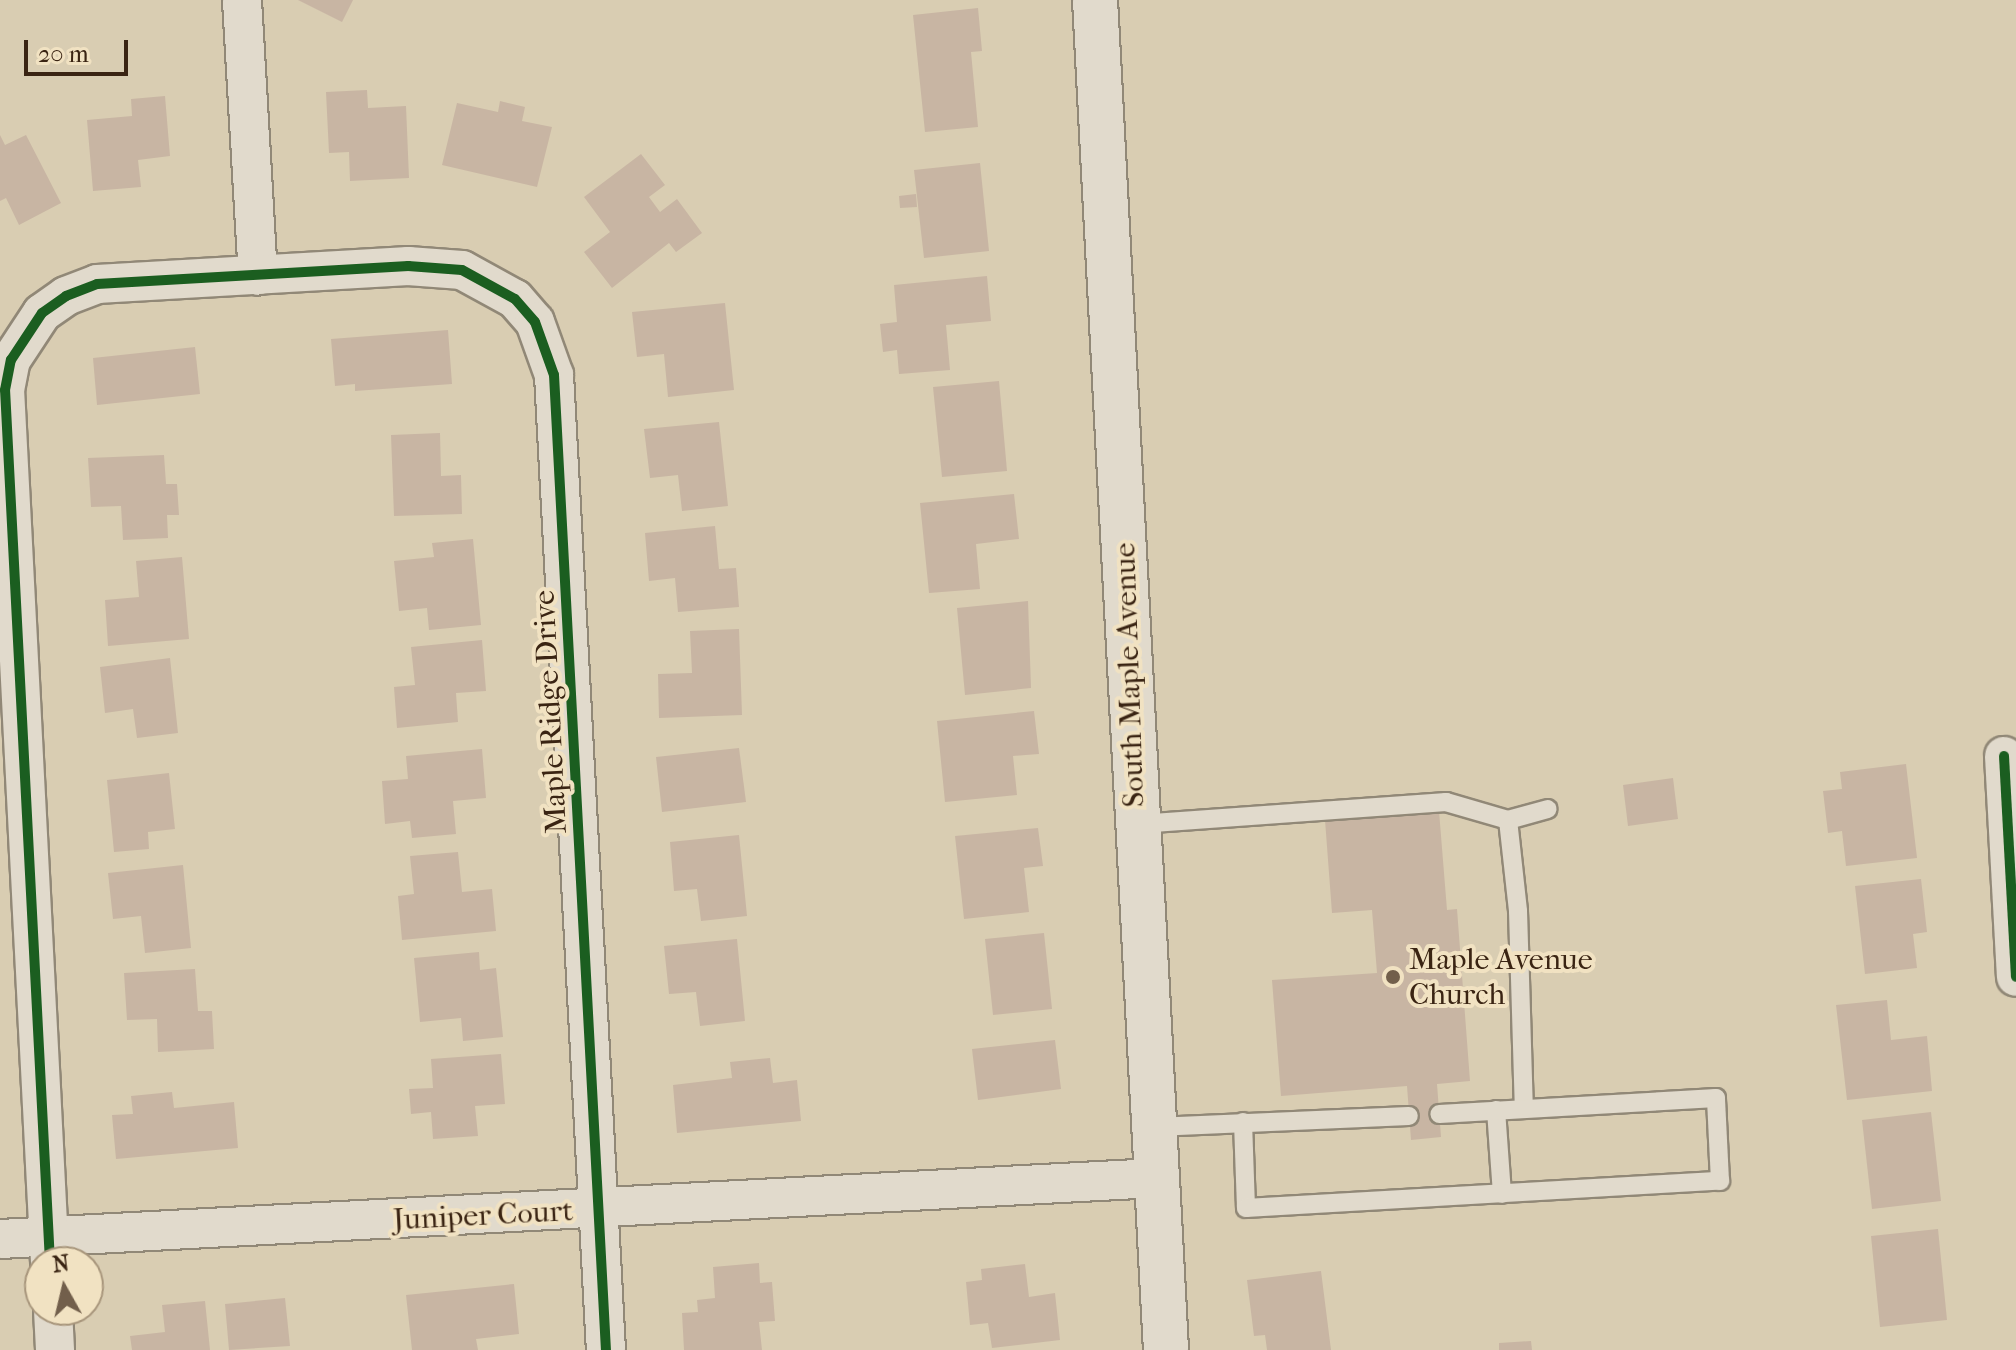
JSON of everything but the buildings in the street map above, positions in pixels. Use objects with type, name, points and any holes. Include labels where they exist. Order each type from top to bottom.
[{"type":"main road","name":"South Maple Avenue","points":[[1095,0],[1166,1350]]},
{"type":"street","points":[[242,0],[258,276]]},
{"type":"street","name":"Maple Ridge Drive","points":[[50,1246],[8,375],[24,334],[66,296],[113,282],[408,266],[462,270],[515,299],[548,348],[567,545],[606,1350]]},
{"type":"street","points":[[2004,756],[2016,977]]},
{"type":"street","name":"Juniper Court","points":[[92,1246],[599,1210],[1158,1178]]},
{"type":"street","name":"Juniper Court","points":[[0,1239],[35,1246]]},
{"type":"street","points":[[54,1326],[55,1350]]},
{"type":"lane","points":[[1136,825],[1446,802],[1508,820],[1548,809]]},
{"type":"lane","points":[[1508,820],[1518,911],[1524,1108]]},
{"type":"lane","points":[[1243,1122],[1246,1208],[1720,1181],[1716,1098],[1439,1114]]},
{"type":"lane","points":[[1496,1110],[1502,1194]]},
{"type":"lane","points":[[1155,1127],[1409,1116]]},
{"type":"cycle path","points":[[49,1246],[5,390],[11,360],[42,313],[66,296],[97,284],[408,266],[462,270],[515,299],[535,322],[554,375],[606,1350]]},
{"type":"cycle path","points":[[2004,756],[2016,977]]},
{"type":"place","name":"Maple Avenue Church","points":[[1393,977]]}]
